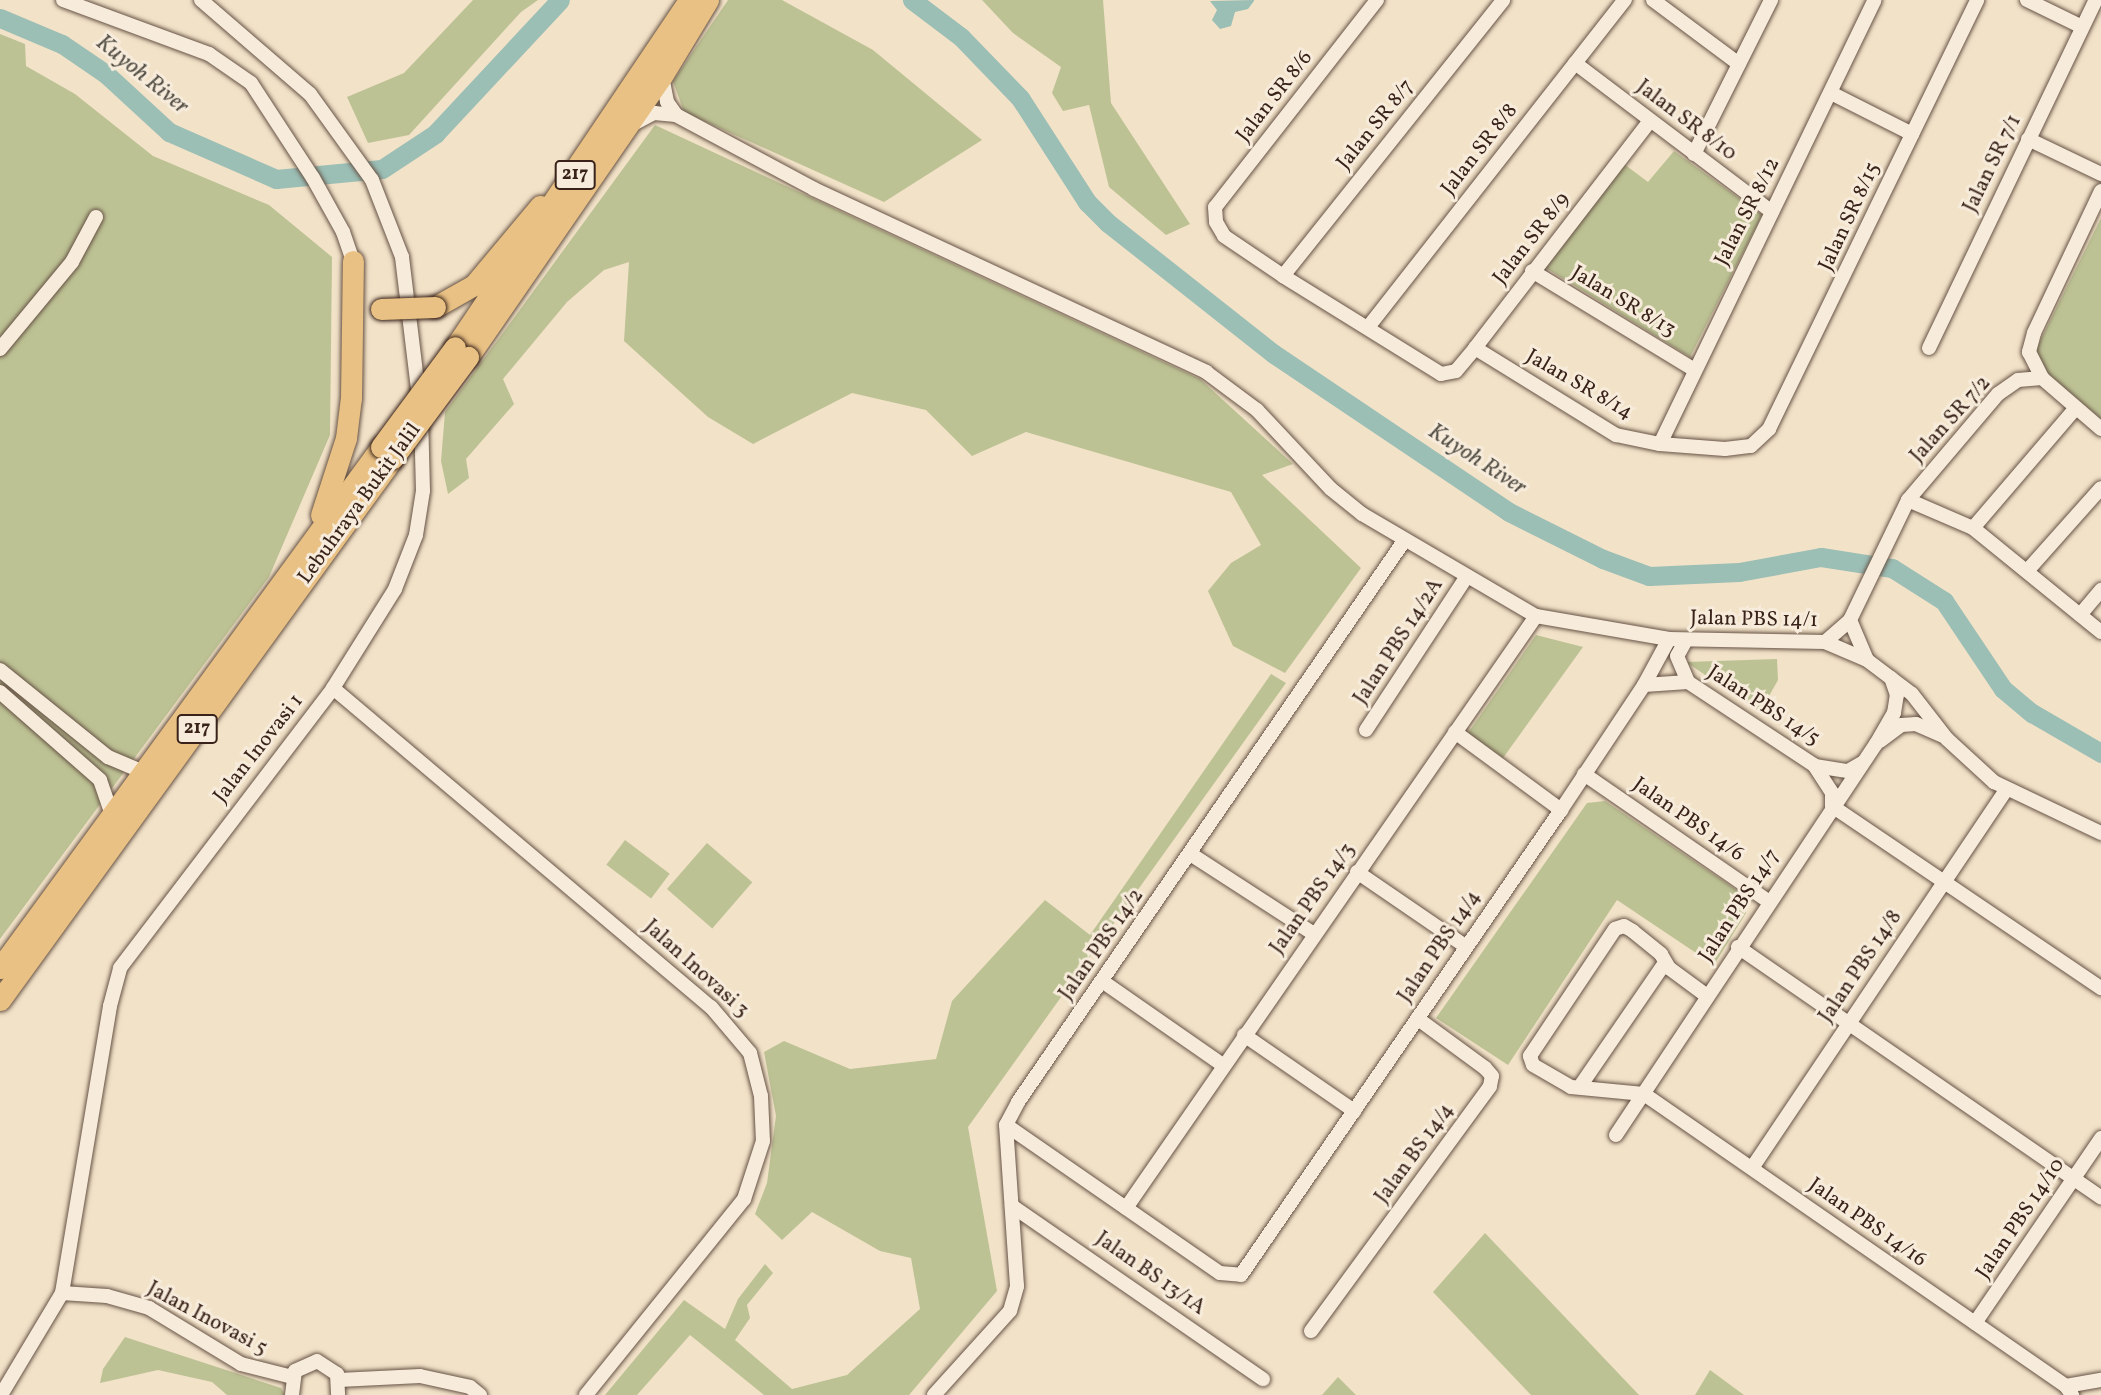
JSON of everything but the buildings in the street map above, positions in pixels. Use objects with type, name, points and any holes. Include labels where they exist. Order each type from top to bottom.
[{"type":"highway","name":"Lebuhraya Bukit Jalil","points":[[461,352],[690,0]]},
{"type":"highway","name":"Lebuhraya Bukit Jalil","points":[[0,1000],[387,453],[626,129],[708,0]]},
{"type":"highway","points":[[353,261],[362,293],[370,305],[381,309],[435,307],[474,285],[602,136]]},
{"type":"highway","points":[[319,528],[346,438],[353,261]]},
{"type":"highway","name":"Lebuhraya Bukit Jalil","points":[[0,968],[319,528],[387,453]]},
{"type":"street","points":[[63,0],[233,68],[266,101],[343,232],[353,261]]},
{"type":"street","name":"Jalan Inovasi 1","points":[[1,1395],[62,1293],[110,1006],[120,968],[333,688],[395,589],[416,535],[423,491],[412,315],[402,257],[372,180],[330,117],[271,58],[201,0]]},
{"type":"street","name":"Jalan SR 8/6","points":[[1283,276],[1224,236],[1216,222],[1215,207],[1377,0]]},
{"type":"street","name":"Jalan SR 8/7","points":[[1283,276],[1503,0]]},
{"type":"street","name":"Jalan SR 8/8","points":[[1369,326],[1625,0]]},
{"type":"street","points":[[1653,0],[1739,64]]},
{"type":"street","points":[[1694,154],[1771,0]]},
{"type":"street","name":"Jalan SR 8/12","points":[[1660,444],[1693,369],[1875,0]]},
{"type":"street","name":"Jalan SR 8/15","points":[[1751,446],[1769,429],[1977,0]]},
{"type":"street","points":[[2027,0],[2082,27]]},
{"type":"street","name":"Jalan SR 7/1","points":[[1929,348],[2096,0]]},
{"type":"street","name":"Jalan SR 8/10","points":[[1575,63],[1772,212]]},
{"type":"street","points":[[662,76],[667,102],[676,115]]},
{"type":"street","points":[[1831,93],[1912,134]]},
{"type":"street","points":[[626,129],[654,113],[676,115]]},
{"type":"street","name":"Jalan PBS 14/1","points":[[676,115],[814,189],[1206,372],[1257,411],[1331,489],[1404,541],[1536,616],[1669,639],[1825,642],[1867,660],[1889,674],[1912,694],[1947,738],[2006,790],[2101,833]]},
{"type":"street","name":"Jalan SR 8/9","points":[[1369,326],[1441,374],[1456,371],[1650,121]]},
{"type":"street","points":[[2028,139],[2101,174]]},
{"type":"street","points":[[2101,191],[2034,334],[2031,361],[2042,378],[2101,429]]},
{"type":"street","points":[[0,349],[72,262],[96,217]]},
{"type":"street","name":"Jalan SR 8/13","points":[[1532,271],[1693,369]]},
{"type":"street","points":[[1283,276],[1369,326]]},
{"type":"street","name":"Jalan SR 8/14","points":[[1475,348],[1616,435],[1660,444],[1725,449],[1751,446]]},
{"type":"street","name":"Jalan SR 7/2","points":[[1825,642],[1853,615],[1904,505],[1998,394],[2018,380],[2042,378]]},
{"type":"street","points":[[1973,528],[2076,408]]},
{"type":"street","points":[[2026,571],[2101,488]]},
{"type":"street","points":[[1904,505],[1973,528],[2101,632]]},
{"type":"street","name":"Jalan PBS 14/2","points":[[1006,1125],[1404,541]]},
{"type":"street","name":"Jalan PBS 14/2A","points":[[1366,730],[1467,576]]},
{"type":"street","points":[[2080,615],[2101,590]]},
{"type":"street","points":[[1853,615],[1867,660]]},
{"type":"street","name":"Jalan PBS 14/3","points":[[1126,1208],[1536,616]]},
{"type":"street","points":[[1636,634],[1651,649],[1652,662],[1644,685]]},
{"type":"street","name":"Jalan PBS 14/4","points":[[1126,1208],[1220,1273],[1241,1275],[1561,810],[1644,685],[1669,639]]},
{"type":"street","name":"Jalan PBS 14/5","points":[[1686,640],[1677,656],[1688,682],[1814,765]]},
{"type":"street","points":[[0,670],[108,757],[144,772]]},
{"type":"street","name":"Jalan PBS 14/7","points":[[1616,1135],[1768,901],[1876,744],[1894,713],[1898,695],[1889,674]]},
{"type":"street","name":"Jalan PBS 14/5","points":[[1644,685],[1688,682]]},
{"type":"street","name":"Jalan Inovasi 3","points":[[333,688],[711,1007],[750,1053],[761,1096],[763,1141],[744,1199],[586,1395]]},
{"type":"street","points":[[0,692],[100,780],[111,815]]},
{"type":"street","name":"Jalan PBS 14/7","points":[[1876,744],[1901,725],[1916,724],[1947,738]]},
{"type":"street","points":[[1455,732],[1561,810]]},
{"type":"street","points":[[1814,765],[1848,771],[1862,763]]},
{"type":"street","points":[[1814,765],[1832,793],[1832,806],[2101,988]]},
{"type":"street","name":"Jalan PBS 14/6","points":[[1584,774],[1768,901]]},
{"type":"street","name":"Jalan PBS 14/8","points":[[1752,1168],[2006,790]]},
{"type":"street","points":[[1192,855],[1314,934]]},
{"type":"street","points":[[1357,872],[1465,946]]},
{"type":"street","points":[[1644,1094],[1581,1085],[1571,1087],[1533,1065],[1531,1048],[1615,929],[1624,926],[1633,931],[1682,978],[1707,996]]},
{"type":"street","points":[[1738,947],[2101,1197]]},
{"type":"street","points":[[1581,1085],[1665,963]]},
{"type":"street","points":[[1102,981],[1223,1065]]},
{"type":"street","name":"Jalan BS 14/4","points":[[1311,1331],[1490,1086],[1492,1076],[1485,1068],[1417,1018]]},
{"type":"street","points":[[1244,1035],[1354,1111]]},
{"type":"street","name":"Jalan PBS 14/16","points":[[1644,1094],[2069,1391]]},
{"type":"street","points":[[934,1395],[1010,1311],[1017,1286],[1006,1125]]},
{"type":"street","points":[[1006,1125],[1126,1208]]},
{"type":"street","name":"Jalan PBS 14/10","points":[[1975,1323],[2101,1138]]},
{"type":"street","name":"Jalan BS 13/1A","points":[[1012,1206],[1264,1379]]},
{"type":"street","name":"Jalan Inovasi 5","points":[[62,1293],[107,1296],[149,1308],[241,1364],[292,1377]]},
{"type":"street","points":[[292,1395],[292,1377],[304,1363],[317,1361],[333,1369],[338,1387],[420,1376],[470,1387],[480,1395]]},
{"type":"street","points":[[2069,1391],[2101,1381]]},
{"type":"street","points":[[2094,1395],[2101,1381]]},
{"type":"green space","points":[[473,0],[538,0],[521,12],[409,135],[368,143],[347,97],[404,73]]},
{"type":"green space","points":[[728,0],[782,0],[873,50],[982,140],[884,202],[684,112],[673,81]]},
{"type":"green space","points":[[982,0],[1103,0],[1111,103],[1190,224],[1166,235],[1109,187],[1089,105],[1063,111],[1052,93],[1061,67],[1013,33]]},
{"type":"green space","points":[[0,34],[25,44],[26,66],[75,94],[153,156],[269,205],[332,257],[330,435],[269,577],[0,939]]},
{"type":"green space","points":[[655,125],[1200,379],[1293,464],[1262,475],[1361,568],[1285,673],[1233,646],[1208,591],[1231,563],[1261,545],[1231,492],[1026,432],[972,456],[926,410],[852,393],[753,444],[708,417],[624,341],[629,262],[604,270],[567,302],[503,379],[514,404],[466,459],[469,478],[448,494],[441,461],[445,412]]},
{"type":"green space","points":[[1674,151],[1762,215],[1690,357],[1546,268],[1624,164],[1648,182]]},
{"type":"green space","points":[[2101,218],[2101,419],[2044,370],[2036,349]]},
{"type":"green space","points":[[1536,635],[1583,647],[1503,758],[1468,733]]},
{"type":"green space","points":[[1777,659],[1778,680],[1760,712],[1686,662]]},
{"type":"green space","points":[[1271,674],[1286,683],[968,1127],[997,1291],[909,1395],[764,1395],[690,1335],[637,1395],[605,1395],[684,1300],[725,1329],[738,1299],[765,1264],[773,1273],[747,1305],[750,1318],[735,1340],[792,1389],[847,1375],[920,1309],[911,1258],[880,1251],[812,1212],[782,1240],[755,1214],[767,1183],[776,1116],[764,1052],[784,1041],[850,1069],[936,1059],[952,1001],[1045,900],[1090,935]]},
{"type":"green space","points":[[1605,801],[1744,895],[1746,913],[1714,965],[1617,900],[1508,1065],[1436,1018],[1587,803]]},
{"type":"green space","points":[[625,840],[670,874],[651,898],[606,865]]},
{"type":"green space","points":[[707,843],[752,882],[712,928],[667,889]]},
{"type":"green space","points":[[1485,1233],[1639,1395],[1531,1395],[1433,1292]]},
{"type":"green space","points":[[125,1337],[281,1388],[285,1395],[227,1395],[212,1382],[158,1370],[100,1383],[103,1369]]},
{"type":"green space","points":[[1710,1370],[1744,1395],[1695,1395]]},
{"type":"green space","points":[[1338,1377],[1356,1395],[1322,1395]]},
{"type":"water","points":[[1254,0],[1248,9],[1235,12],[1231,26],[1220,29],[1212,20],[1217,10],[1210,1]]},
{"type":"waterway","name":"Kuyoh River","points":[[0,18],[62,44],[106,74],[169,132],[276,179],[382,169],[435,134],[560,0]]},
{"type":"waterway","name":"Kuyoh River","points":[[912,0],[961,37],[1020,98],[1087,202],[1108,223],[1274,354],[1509,512],[1603,559],[1649,576],[1739,572],[1821,557],[1892,568],[1944,601],[2003,689],[2032,713],[2101,753]]}]
